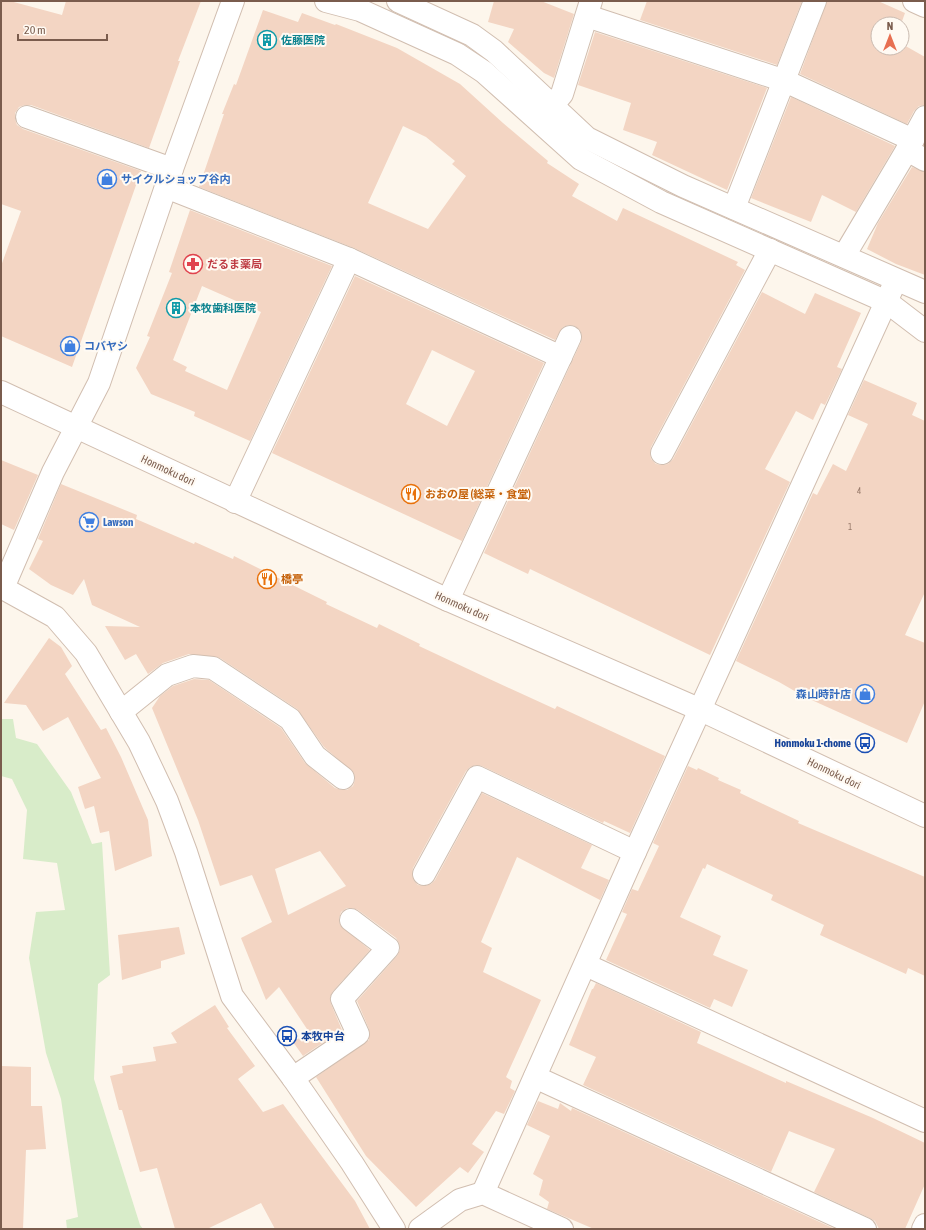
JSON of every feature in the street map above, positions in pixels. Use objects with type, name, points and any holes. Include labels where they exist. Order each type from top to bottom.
[{"type":"street","points":[[233,1],[169,178],[99,383],[52,472],[2,587],[55,617],[86,653],[145,755],[166,801],[184,844],[232,996],[293,1078],[352,1163],[394,1229]]},
{"type":"street","points":[[326,1],[360,10],[457,54],[484,72],[581,159],[661,202],[886,302],[925,331]]},
{"type":"street","points":[[398,1],[472,36],[494,51],[587,138],[682,186],[925,292]]},
{"type":"street","points":[[734,208],[785,81],[815,1]]},
{"type":"street","points":[[914,1],[925,6]]},
{"type":"street","points":[[552,106],[562,94],[589,8],[785,81],[915,150]]},
{"type":"street","points":[[844,256],[915,150],[925,116]]},
{"type":"street","points":[[27,117],[349,258],[565,347],[448,600]]},
{"type":"street","points":[[662,453],[770,250]]},
{"type":"street","points":[[236,502],[349,258]]},
{"type":"street","points":[[482,1193],[586,965],[635,852],[896,280]]},
{"type":"street","name":"Honmoku dori","points":[[1,392],[448,600],[701,710],[925,816]]},
{"type":"street","points":[[121,712],[166,675],[193,666],[213,668],[290,719],[315,756],[343,778]]},
{"type":"street","points":[[424,874],[477,777],[635,852]]},
{"type":"street","points":[[293,1078],[358,1034],[342,999],[388,948],[352,920]]},
{"type":"street","points":[[586,965],[925,1120]]},
{"type":"street","points":[[535,1077],[865,1229]]},
{"type":"street","points":[[420,1229],[460,1200],[482,1193],[562,1229]]},
{"type":"street","points":[[923,1229],[925,1225]]},
{"type":"green space","points":[[1,719],[13,719],[16,738],[37,744],[71,792],[92,844],[102,842],[110,975],[98,984],[94,1079],[140,1225],[143,1229],[67,1229],[66,1220],[78,1217],[61,1099],[46,1053],[29,958],[36,912],[65,910],[57,863],[23,859],[27,810],[12,779],[1,776]]},
{"type":"building","points":[[1,1],[10,1],[62,15],[66,1],[201,1],[178,61],[180,61],[149,148],[31,105],[19,107],[15,113],[17,125],[23,129],[141,171],[72,367],[1,336],[1,266],[21,211],[1,204]]},
{"type":"building","points":[[494,1],[541,1],[574,14],[554,78],[544,73],[508,42],[514,29],[488,22]]},
{"type":"building","points":[[647,1],[802,1],[777,65],[640,20]]},
{"type":"building","points":[[827,1],[878,1],[905,13],[904,16],[870,16],[870,56],[910,56],[910,49],[925,57],[925,105],[919,106],[914,111],[907,124],[800,74]]},
{"type":"building","points":[[263,10],[298,22],[302,13],[335,25],[336,24],[397,48],[460,84],[548,161],[547,163],[579,184],[572,196],[617,221],[623,208],[738,262],[736,265],[745,270],[651,447],[651,459],[656,464],[668,464],[673,459],[762,292],[805,314],[815,293],[861,313],[837,367],[842,369],[825,405],[821,403],[813,420],[796,411],[765,469],[790,482],[710,655],[530,569],[528,574],[484,553],[581,342],[582,336],[580,330],[575,326],[569,325],[563,327],[555,340],[354,248],[199,187],[224,114],[222,114],[234,84],[236,85]],"holes":[[[403,126],[426,137],[455,161],[452,164],[466,176],[428,229],[368,203]]]},
{"type":"building","points":[[595,32],[767,88],[727,190],[652,155],[657,142],[623,130],[631,103],[578,85]]},
{"type":"building","points":[[791,97],[895,146],[856,212],[822,195],[811,222],[751,198]]},
{"type":"building","points":[[912,167],[925,172],[925,275],[896,264],[867,249],[878,223]]},
{"type":"building","points":[[190,210],[332,266],[250,441],[194,416],[195,412],[151,394],[136,368],[150,337],[147,336],[172,273],[169,272]],"holes":[[[202,286],[261,312],[227,390],[185,371],[187,367],[173,360]]]},
{"type":"building","points":[[355,276],[544,363],[462,541],[272,453]],"holes":[[[432,350],[475,371],[447,426],[406,404]]]},
{"type":"building","points":[[864,380],[917,403],[912,415],[925,421],[925,592],[905,635],[925,643],[925,701],[907,743],[805,697],[779,682],[736,661],[813,493],[817,495],[833,464],[846,471],[868,424],[848,415]]},
{"type":"building","points":[[1,460],[38,475],[14,530],[1,524]]},
{"type":"building","points":[[61,484],[137,515],[136,519],[194,544],[195,542],[233,559],[234,556],[327,602],[326,604],[377,628],[379,624],[420,644],[419,646],[483,676],[555,709],[557,706],[665,756],[630,833],[604,821],[603,823],[482,766],[476,765],[470,767],[466,771],[413,868],[412,875],[414,881],[418,885],[425,886],[431,884],[435,880],[482,793],[592,845],[581,868],[609,880],[600,900],[517,857],[481,942],[492,948],[483,972],[541,1000],[506,1077],[512,1081],[510,1088],[515,1091],[504,1114],[496,1111],[472,1144],[484,1152],[468,1173],[460,1167],[416,1207],[366,1156],[316,1077],[369,1040],[369,1029],[357,1001],[397,956],[400,950],[399,943],[396,938],[358,910],[347,908],[341,912],[339,919],[340,925],[370,950],[333,991],[330,997],[331,1004],[342,1030],[303,1056],[293,1042],[309,1032],[279,987],[266,1000],[241,938],[272,922],[252,875],[220,886],[198,820],[152,708],[160,696],[173,686],[194,679],[209,680],[281,728],[305,763],[335,788],[347,790],[353,786],[355,780],[354,773],[324,747],[297,709],[220,658],[189,654],[163,663],[148,674],[136,654],[125,660],[105,626],[140,627],[92,605],[84,579],[73,595],[51,585],[29,569],[43,541],[38,539]],"holes":[[[320,851],[346,886],[288,915],[275,869]]]},
{"type":"building","points":[[49,638],[61,647],[72,666],[65,674],[101,730],[106,728],[121,757],[148,820],[152,856],[115,871],[109,831],[100,833],[94,806],[85,809],[78,787],[101,778],[68,717],[43,731],[26,705],[4,703]]},
{"type":"building","points":[[688,766],[697,770],[698,768],[719,778],[718,780],[741,790],[740,793],[799,821],[798,823],[925,877],[925,976],[908,968],[906,974],[820,935],[824,925],[771,900],[773,895],[707,864],[705,869],[703,868],[680,917],[721,936],[713,955],[748,970],[732,1007],[714,999],[710,1008],[606,960],[627,914],[622,912],[632,889],[638,891],[659,846],[653,843]]},
{"type":"building","points":[[179,927],[185,954],[161,961],[161,968],[122,980],[118,935]]},
{"type":"building","points":[[596,983],[701,1032],[697,1043],[786,1083],[786,1081],[873,1118],[925,1143],[925,1184],[905,1229],[879,1229],[875,1221],[870,1218],[814,1192],[835,1149],[789,1131],[771,1172],[583,1085],[596,1057],[569,1045],[592,989]]},
{"type":"building","points":[[215,1005],[229,1027],[227,1028],[255,1066],[238,1079],[263,1112],[283,1104],[355,1201],[370,1229],[275,1229],[261,1203],[207,1229],[175,1229],[157,1168],[140,1172],[122,1110],[119,1110],[110,1076],[123,1073],[122,1066],[156,1061],[153,1047],[177,1043],[171,1033]]},
{"type":"building","points":[[1,1066],[31,1067],[31,1106],[42,1106],[46,1149],[26,1150],[23,1229],[1,1229]]},
{"type":"building","points":[[538,1101],[558,1109],[560,1103],[571,1111],[572,1108],[835,1229],[594,1229],[547,1209],[549,1202],[539,1195],[543,1180],[533,1174],[550,1136],[527,1125]]},
{"type":"place","name":"佐藤医院","points":[[267,40]]},
{"type":"place","name":"サイクルショップ谷内","points":[[107,179]]},
{"type":"place","name":"だるま薬局","points":[[193,264]]},
{"type":"place","name":"本牧歯科医院","points":[[176,308]]},
{"type":"place","name":"コバヤシ","points":[[70,346]]},
{"type":"place","name":"おおの屋 (総菜・食堂)","points":[[411,494]]},
{"type":"place","name":"Lawson","points":[[89,522]]},
{"type":"place","name":"橋亭","points":[[267,579]]},
{"type":"place","name":"森山時計店","points":[[865,694]]},
{"type":"place","name":"Honmoku 1-chome","points":[[865,743]]},
{"type":"place","name":"本牧中台","points":[[287,1036]]}]
